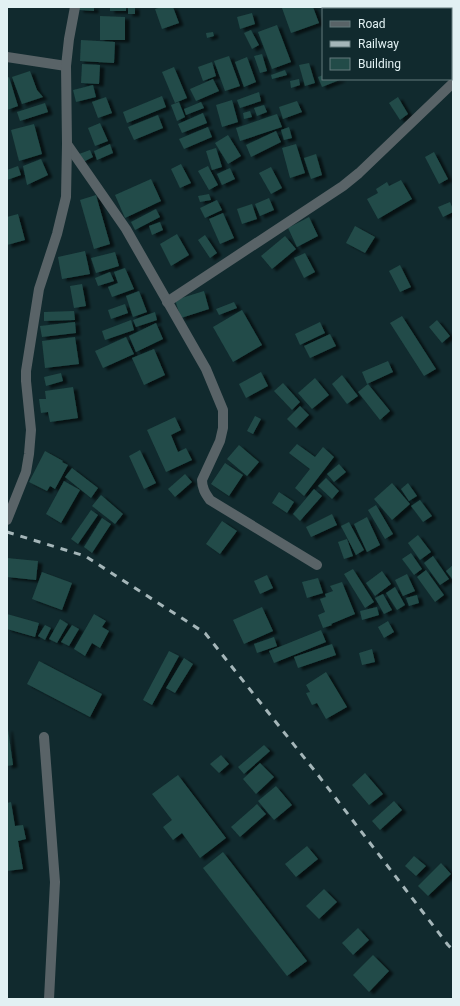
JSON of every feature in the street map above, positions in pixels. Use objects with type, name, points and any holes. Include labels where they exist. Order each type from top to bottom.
[{"type":"street","points":[[7,520],[26,472],[31,430],[26,371],[39,289],[57,234],[66,197],[66,66],[75,7]]},
{"type":"street","points":[[7,57],[66,66]]},
{"type":"street","points":[[168,302],[342,186],[359,173],[453,83]]},
{"type":"street","points":[[67,144],[126,229],[206,369],[222,410],[223,428],[220,441],[202,480],[202,485],[205,492],[210,500],[317,565]]},
{"type":"street","points":[[44,736],[55,882],[49,999]]},
{"type":"building","points":[[79,7],[94,7],[94,11],[79,10]]},
{"type":"building","points":[[110,7],[126,7],[126,11],[110,11]]},
{"type":"building","points":[[128,7],[135,7],[135,14],[128,14]]},
{"type":"building","points":[[162,7],[173,7],[179,23],[162,29],[155,9]]},
{"type":"building","points":[[313,7],[319,23],[291,33],[282,8]]},
{"type":"building","points":[[252,13],[255,24],[240,29],[237,17]]},
{"type":"building","points":[[100,16],[125,17],[125,40],[100,40]]},
{"type":"building","points":[[277,25],[291,62],[272,69],[258,32]]},
{"type":"building","points":[[251,30],[259,45],[252,49],[244,33]]},
{"type":"building","points":[[213,32],[214,36],[207,38],[206,33]]},
{"type":"building","points":[[81,40],[115,42],[114,63],[80,61]]},
{"type":"building","points":[[262,54],[267,71],[260,73],[254,56]]},
{"type":"building","points":[[229,56],[240,86],[225,91],[214,61]]},
{"type":"building","points":[[247,57],[256,82],[244,87],[235,62]]},
{"type":"building","points":[[212,62],[216,76],[203,81],[198,67]]},
{"type":"building","points":[[309,63],[315,83],[305,86],[299,65]]},
{"type":"building","points":[[82,64],[100,65],[99,84],[81,83]]},
{"type":"building","points":[[174,67],[187,98],[175,103],[162,72]]},
{"type":"building","points":[[285,70],[287,75],[272,79],[271,75]]},
{"type":"building","points":[[30,71],[37,90],[43,97],[22,104],[12,77]]},
{"type":"building","points":[[322,75],[322,80],[340,80],[322,87],[318,77]]},
{"type":"building","points":[[9,77],[18,106],[7,110],[7,78]]},
{"type":"building","points":[[213,79],[219,91],[196,101],[190,89]]},
{"type":"building","points":[[299,79],[300,85],[291,88],[290,81]]},
{"type":"building","points":[[93,85],[96,97],[76,102],[73,90]]},
{"type":"building","points":[[259,92],[261,101],[240,108],[237,100]]},
{"type":"building","points":[[162,96],[166,107],[127,123],[123,112]]},
{"type":"building","points":[[106,97],[112,113],[98,118],[92,102]]},
{"type":"building","points":[[398,97],[408,114],[400,120],[389,103]]},
{"type":"building","points":[[232,100],[238,122],[222,127],[216,105]]},
{"type":"building","points":[[297,101],[302,112],[283,119],[279,107]]},
{"type":"building","points":[[179,102],[185,117],[177,121],[171,105]]},
{"type":"building","points":[[201,102],[204,108],[186,115],[184,109]]},
{"type":"building","points":[[45,103],[48,112],[20,121],[17,112]]},
{"type":"building","points":[[264,105],[267,112],[257,116],[254,108]]},
{"type":"building","points":[[250,111],[252,117],[244,119],[243,113]]},
{"type":"building","points":[[203,113],[207,123],[182,133],[178,124]]},
{"type":"building","points":[[277,114],[282,127],[240,141],[236,128]]},
{"type":"building","points":[[158,115],[163,128],[134,140],[128,127]]},
{"type":"building","points":[[100,123],[108,141],[95,146],[88,128]]},
{"type":"building","points":[[34,124],[42,154],[19,161],[11,130]]},
{"type":"building","points":[[208,127],[212,137],[184,149],[179,139]]},
{"type":"building","points":[[289,127],[292,138],[284,140],[281,130]]},
{"type":"building","points":[[276,131],[281,142],[251,157],[246,145]]},
{"type":"building","points":[[228,135],[241,156],[228,164],[215,143]]},
{"type":"building","points":[[110,144],[113,153],[97,160],[94,151]]},
{"type":"building","points":[[296,144],[305,173],[290,178],[282,148]]},
{"type":"building","points":[[216,148],[222,167],[212,170],[206,151]]},
{"type":"building","points":[[90,150],[93,157],[83,162],[79,154]]},
{"type":"building","points":[[434,152],[448,179],[439,184],[425,157]]},
{"type":"building","points":[[316,154],[322,175],[311,179],[304,158]]},
{"type":"building","points":[[41,159],[48,175],[27,185],[23,166]]},
{"type":"building","points":[[181,164],[191,183],[180,188],[171,169]]},
{"type":"building","points":[[18,166],[21,175],[7,180],[7,170]]},
{"type":"building","points":[[208,166],[218,185],[209,190],[198,171]]},
{"type":"building","points":[[271,167],[282,188],[271,194],[259,173]]},
{"type":"building","points":[[230,168],[235,179],[222,185],[217,174]]},
{"type":"building","points":[[151,179],[161,201],[125,218],[115,195]]},
{"type":"building","points":[[401,180],[412,199],[378,219],[367,199],[378,193],[376,189],[387,182],[389,186]]},
{"type":"building","points":[[209,194],[211,200],[200,202],[198,196]]},
{"type":"building","points":[[96,195],[110,244],[94,249],[80,200]]},
{"type":"building","points":[[269,198],[274,210],[260,216],[255,204]]},
{"type":"building","points":[[217,200],[222,210],[205,218],[200,208]]},
{"type":"building","points":[[450,202],[453,212],[443,217],[438,207]]},
{"type":"building","points":[[252,204],[257,219],[242,224],[237,209]]},
{"type":"building","points":[[156,209],[160,217],[135,230],[131,222]]},
{"type":"building","points":[[223,213],[234,238],[220,244],[209,219]]},
{"type":"building","points":[[18,214],[25,240],[7,245],[7,217]]},
{"type":"building","points":[[309,217],[318,236],[297,247],[288,228]]},
{"type":"building","points":[[160,222],[163,230],[152,235],[149,226]]},
{"type":"building","points":[[355,226],[375,237],[365,253],[346,243]]},
{"type":"building","points":[[177,234],[189,255],[171,266],[160,244]]},
{"type":"building","points":[[205,235],[217,253],[210,258],[198,240]]},
{"type":"building","points":[[285,236],[296,249],[272,269],[261,256]]},
{"type":"building","points":[[85,251],[90,274],[62,279],[58,257]]},
{"type":"building","points":[[115,252],[119,266],[96,273],[91,258]]},
{"type":"building","points":[[305,253],[315,272],[304,278],[294,258]]},
{"type":"building","points":[[400,265],[411,287],[400,292],[389,271]]},
{"type":"building","points":[[125,268],[134,289],[112,297],[108,287],[118,283],[114,272]]},
{"type":"building","points":[[110,272],[114,281],[98,286],[95,278]]},
{"type":"building","points":[[82,284],[86,306],[74,308],[70,286]]},
{"type":"building","points":[[139,291],[147,312],[133,317],[126,296]]},
{"type":"building","points":[[204,291],[209,309],[181,318],[175,300]]},
{"type":"building","points":[[234,302],[237,308],[219,315],[216,309]]},
{"type":"building","points":[[125,304],[128,313],[111,319],[108,310]]},
{"type":"building","points":[[242,310],[262,345],[233,362],[213,327]]},
{"type":"building","points":[[74,311],[75,320],[44,321],[44,312]]},
{"type":"building","points":[[155,312],[157,320],[136,327],[133,320]]},
{"type":"building","points":[[402,316],[436,369],[424,376],[390,323]]},
{"type":"building","points":[[131,320],[134,330],[105,340],[102,331]]},
{"type":"building","points":[[437,320],[450,336],[442,343],[429,327]]},
{"type":"building","points":[[75,322],[76,333],[42,337],[40,326]]},
{"type":"building","points":[[320,322],[325,333],[300,345],[295,334]]},
{"type":"building","points":[[156,323],[163,339],[136,352],[129,336]]},
{"type":"building","points":[[330,334],[336,346],[310,358],[304,346]]},
{"type":"building","points":[[75,337],[79,364],[45,368],[42,341]]},
{"type":"building","points":[[126,337],[134,354],[103,368],[95,351]]},
{"type":"building","points":[[154,349],[165,375],[144,385],[132,358]]},
{"type":"building","points":[[388,361],[393,372],[367,384],[362,372]]},
{"type":"building","points":[[261,372],[268,386],[246,398],[239,384]]},
{"type":"building","points":[[61,373],[63,381],[46,386],[44,377]]},
{"type":"building","points":[[342,375],[358,396],[347,404],[332,384]]},
{"type":"building","points":[[315,378],[329,395],[312,409],[298,393]]},
{"type":"building","points":[[283,383],[300,402],[292,410],[274,391]]},
{"type":"building","points":[[368,384],[390,411],[380,420],[358,392]]},
{"type":"building","points":[[73,387],[78,418],[50,422],[48,412],[41,413],[39,399],[46,399],[45,391]]},
{"type":"building","points":[[300,406],[309,415],[296,428],[287,419]]},
{"type":"building","points":[[255,416],[261,419],[253,434],[247,431]]},
{"type":"building","points":[[175,417],[181,430],[171,435],[178,452],[186,448],[192,460],[166,472],[147,430]]},
{"type":"building","points":[[297,444],[315,457],[323,447],[334,457],[304,496],[295,488],[310,469],[289,453]]},
{"type":"building","points":[[239,445],[259,462],[247,476],[227,459]]},
{"type":"building","points":[[140,450],[156,483],[144,489],[129,456]]},
{"type":"building","points":[[45,451],[68,465],[55,489],[50,486],[47,491],[29,482]]},
{"type":"building","points":[[225,463],[243,475],[229,496],[211,484]]},
{"type":"building","points":[[339,464],[346,472],[334,482],[327,474]]},
{"type":"building","points":[[72,468],[98,488],[91,498],[65,477]]},
{"type":"building","points":[[185,474],[192,482],[175,497],[168,489]]},
{"type":"building","points":[[326,478],[339,491],[332,499],[318,486]]},
{"type":"building","points":[[64,481],[80,490],[61,523],[46,514]]},
{"type":"building","points":[[392,483],[410,504],[392,520],[374,499]]},
{"type":"building","points":[[408,483],[417,496],[409,501],[401,489]]},
{"type":"building","points":[[314,489],[322,496],[300,521],[293,514]]},
{"type":"building","points":[[279,492],[294,502],[287,513],[272,503]]},
{"type":"building","points":[[101,495],[123,514],[115,524],[92,506]]},
{"type":"building","points":[[420,500],[432,516],[423,522],[411,506]]},
{"type":"building","points":[[376,505],[393,534],[385,539],[368,510]]},
{"type":"building","points":[[91,510],[98,515],[78,544],[71,539]]},
{"type":"building","points":[[332,514],[337,525],[311,537],[306,527]]},
{"type":"building","points":[[367,517],[380,545],[367,552],[354,524]]},
{"type":"building","points":[[102,518],[111,524],[92,553],[84,547]]},
{"type":"building","points":[[222,521],[237,531],[220,554],[206,544]]},
{"type":"building","points":[[349,522],[364,550],[356,555],[341,526]]},
{"type":"building","points":[[418,535],[431,552],[420,560],[408,543]]},
{"type":"building","points":[[347,539],[353,556],[344,559],[338,542]]},
{"type":"building","points":[[411,553],[422,569],[414,575],[402,559]]},
{"type":"building","points":[[433,556],[449,579],[440,585],[424,563]]},
{"type":"building","points":[[7,558],[38,561],[36,580],[7,577]]},
{"type":"building","points":[[453,565],[453,580],[446,571]]},
{"type":"building","points":[[353,569],[374,602],[365,608],[344,574]]},
{"type":"building","points":[[426,570],[444,595],[435,602],[417,577]]},
{"type":"building","points":[[382,571],[391,584],[375,596],[366,583]]},
{"type":"building","points":[[42,572],[72,583],[62,610],[32,599]]},
{"type":"building","points":[[407,574],[415,591],[403,596],[395,580]]},
{"type":"building","points":[[267,575],[273,588],[260,594],[254,581]]},
{"type":"building","points":[[318,578],[323,593],[307,598],[302,582]]},
{"type":"building","points":[[342,582],[355,614],[323,628],[318,615],[325,612],[320,599],[326,597],[325,594],[333,591],[330,586]]},
{"type":"building","points":[[395,587],[405,605],[397,610],[386,593]]},
{"type":"building","points":[[383,594],[392,610],[384,614],[375,598]]},
{"type":"building","points":[[417,595],[419,603],[409,606],[406,598]]},
{"type":"building","points":[[262,607],[273,631],[244,644],[233,620]]},
{"type":"building","points":[[377,607],[379,615],[362,620],[360,611]]},
{"type":"building","points":[[7,614],[39,623],[35,637],[7,629]]},
{"type":"building","points":[[94,614],[106,621],[102,627],[109,631],[100,648],[92,643],[85,656],[74,649]]},
{"type":"building","points":[[60,619],[68,624],[57,643],[49,639]]},
{"type":"building","points":[[388,621],[394,632],[384,638],[378,627]]},
{"type":"building","points":[[45,625],[51,628],[45,640],[38,636]]},
{"type":"building","points":[[72,625],[79,629],[69,646],[61,642]]},
{"type":"building","points":[[321,630],[326,642],[274,663],[269,651]]},
{"type":"building","points":[[274,637],[277,646],[257,653],[254,644]]},
{"type":"building","points":[[332,644],[336,655],[298,668],[294,657]]},
{"type":"building","points":[[372,649],[375,662],[362,665],[359,653]]},
{"type":"building","points":[[169,651],[179,656],[152,705],[143,700]]},
{"type":"building","points":[[184,658],[193,664],[175,693],[166,688]]},
{"type":"building","points":[[39,661],[102,694],[90,717],[27,684]]},
{"type":"building","points":[[326,672],[347,707],[326,719],[317,703],[312,705],[306,693],[310,692],[306,685]]},
{"type":"building","points":[[7,729],[13,765],[7,766]]},
{"type":"building","points":[[264,745],[270,751],[244,774],[238,767]]},
{"type":"building","points":[[221,755],[229,764],[219,773],[210,764]]},
{"type":"building","points":[[260,763],[274,777],[256,794],[243,779]]},
{"type":"building","points":[[365,773],[383,794],[369,805],[352,785]]},
{"type":"building","points":[[178,775],[226,838],[200,858],[182,833],[173,840],[163,827],[172,820],[152,794]]},
{"type":"building","points":[[276,786],[292,805],[274,820],[258,801]]},
{"type":"building","points":[[394,801],[402,810],[380,830],[372,821]]},
{"type":"building","points":[[11,802],[15,826],[23,825],[26,839],[18,841],[23,869],[7,871],[7,803]]},
{"type":"building","points":[[257,804],[266,814],[240,837],[231,827]]},
{"type":"building","points":[[307,846],[318,859],[296,877],[285,864]]},
{"type":"building","points":[[223,852],[307,961],[287,976],[203,868]]},
{"type":"building","points":[[414,856],[426,866],[416,876],[405,866]]},
{"type":"building","points":[[441,863],[451,874],[428,896],[418,886]]},
{"type":"building","points":[[324,889],[337,902],[319,919],[306,906]]},
{"type":"building","points":[[358,928],[369,940],[353,955],[342,943]]},
{"type":"building","points":[[373,955],[389,971],[369,992],[353,975]]},
{"type":"railway","points":[[7,532],[85,556],[205,633],[318,775],[453,950]]}]
